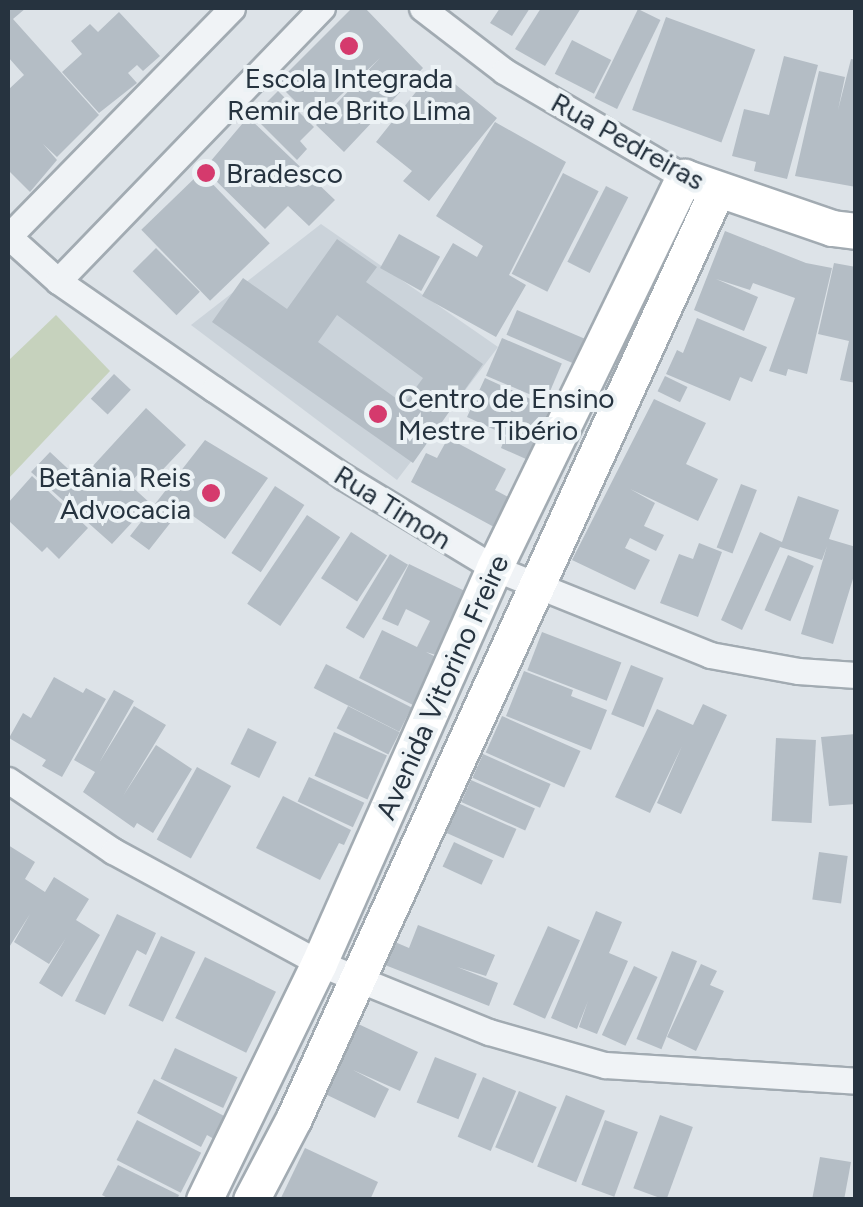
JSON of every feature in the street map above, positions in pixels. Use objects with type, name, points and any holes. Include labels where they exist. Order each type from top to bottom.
[{"type":"street","points":[[8,236],[232,8]]},
{"type":"street","points":[[58,281],[322,8]]},
{"type":"street","name":"Rua Pedreiras","points":[[422,8],[504,71],[700,183],[832,228],[856,232]]},
{"type":"street","name":"Avenida Vitorino Freire","points":[[204,1200],[319,962],[494,568],[700,183]]},
{"type":"street","name":"Avenida Vitorino Freire","points":[[251,1200],[294,1118],[538,586],[700,183]]},
{"type":"street","name":"Rua Timon","points":[[8,236],[58,281],[344,477],[494,568],[710,655],[798,671],[856,675]]},
{"type":"street","points":[[8,780],[113,851],[319,962],[489,1032],[604,1064],[856,1081]]},
{"type":"shaded area","name":"Centro de Ensino Mestre Tibério","points":[[321,224],[498,347],[397,480],[191,325]]},
{"type":"green space","points":[[56,315],[110,371],[8,479],[8,361]]},
{"type":"building","points":[[8,8],[26,8],[13,19],[99,115],[57,157],[43,144],[57,160],[30,192],[8,170],[8,90],[24,75],[8,57]]},
{"type":"building","points":[[352,8],[365,8],[423,68],[344,152],[316,125],[380,58],[323,112],[313,102],[305,111],[277,83]]},
{"type":"building","points":[[500,8],[530,8],[512,36],[490,23]]},
{"type":"building","points":[[541,8],[581,8],[545,66],[515,49]]},
{"type":"building","points":[[638,9],[660,20],[617,109],[595,98]]},
{"type":"building","points":[[119,12],[160,56],[143,71],[137,65],[128,73],[137,83],[99,113],[62,72],[82,54],[71,41],[90,24],[98,32]]},
{"type":"building","points":[[666,17],[755,49],[721,143],[632,110]]},
{"type":"building","points":[[572,40],[611,60],[594,94],[555,74]]},
{"type":"building","points":[[784,56],[818,65],[787,179],[754,171],[756,162],[732,156],[744,109],[769,115]]},
{"type":"building","points":[[851,59],[856,60],[856,187],[795,176],[819,71],[845,77],[838,110]]},
{"type":"building","points":[[435,68],[497,118],[429,201],[403,181],[412,171],[376,142]]},
{"type":"building","points":[[278,91],[314,127],[300,141],[307,149],[297,160],[253,116]]},
{"type":"building","points":[[248,117],[335,200],[309,226],[288,206],[265,229],[204,169]]},
{"type":"building","points":[[495,122],[566,162],[509,275],[526,285],[496,337],[422,296],[453,243],[477,257],[483,246],[436,216]]},
{"type":"building","points":[[201,172],[270,243],[210,301],[141,230]]},
{"type":"building","points":[[563,173],[599,191],[547,292],[512,274]]},
{"type":"building","points":[[606,186],[628,197],[590,273],[567,262]]},
{"type":"building","points":[[725,231],[806,263],[832,268],[807,374],[788,369],[786,376],[769,371],[795,298],[753,283],[750,290],[716,279],[758,297],[744,331],[694,310]]},
{"type":"building","points":[[399,234],[440,257],[421,291],[380,268]]},
{"type":"building","name":"Centro de Ensino Mestre Tibério","points":[[337,239],[377,267],[366,282],[483,364],[413,463],[212,322],[243,278],[287,309]],"holes":[[[337,315],[423,378],[404,404],[318,342]]]},
{"type":"building","points":[[156,248],[200,292],[177,315],[133,271]]},
{"type":"building","points":[[834,263],[856,267],[856,383],[840,380],[849,341],[818,334]]},
{"type":"building","points":[[517,310],[584,339],[574,363],[506,335]]},
{"type":"building","points":[[697,318],[767,347],[752,382],[740,377],[730,401],[666,374],[677,350],[683,353]]},
{"type":"building","points":[[502,338],[562,363],[546,401],[486,376]]},
{"type":"building","points":[[114,374],[131,390],[108,415],[91,399]]},
{"type":"building","points":[[665,376],[687,387],[680,402],[658,391]]},
{"type":"building","points":[[485,378],[550,408],[526,459],[501,448],[506,435],[467,417]]},
{"type":"building","points":[[654,399],[706,423],[686,464],[718,479],[698,521],[630,489],[655,503],[644,526],[664,535],[656,551],[630,538],[625,548],[650,560],[635,590],[572,560]]},
{"type":"building","points":[[146,408],[186,445],[152,481],[141,471],[129,484],[150,503],[112,544],[31,472],[50,452],[80,480]]},
{"type":"building","points":[[448,438],[506,469],[495,490],[510,498],[494,527],[411,482],[426,453],[437,458]]},
{"type":"building","name":"Betânia Reis Advocacia","points":[[205,440],[268,478],[225,539],[182,508],[149,550],[130,536]]},
{"type":"building","points":[[32,476],[88,528],[59,559],[47,547],[42,552],[8,520],[8,503]]},
{"type":"building","points":[[741,484],[757,490],[733,554],[717,547]]},
{"type":"building","points":[[275,486],[304,505],[261,572],[231,553]]},
{"type":"building","points":[[798,496],[839,510],[829,539],[856,547],[856,569],[833,644],[801,634],[827,546],[822,560],[780,547],[742,630],[721,620],[760,532],[782,542]]},
{"type":"building","points":[[307,515],[340,537],[280,626],[247,604]]},
{"type":"building","points":[[351,532],[387,555],[357,602],[321,578]]},
{"type":"building","points":[[699,543],[722,552],[698,617],[660,603],[679,554],[693,559]]},
{"type":"building","points":[[390,554],[408,565],[364,639],[346,628]]},
{"type":"building","points":[[788,555],[814,566],[790,621],[765,610]]},
{"type":"building","points":[[409,564],[467,592],[436,655],[426,652],[436,657],[413,705],[359,678],[382,630],[417,647],[430,621],[406,609],[398,626],[382,619]]},
{"type":"building","points":[[542,632],[621,662],[607,701],[527,670]]},
{"type":"building","points":[[326,664],[412,708],[399,732],[314,688]]},
{"type":"building","points":[[631,665],[663,678],[644,727],[611,714]]},
{"type":"building","points":[[524,671],[573,690],[571,696],[607,710],[591,750],[506,716]]},
{"type":"building","points":[[54,677],[83,693],[86,688],[106,699],[62,777],[42,766],[46,760],[9,738],[23,713],[31,718]]},
{"type":"building","points":[[114,690],[134,701],[99,763],[134,706],[166,725],[123,796],[156,745],[192,769],[153,833],[137,823],[134,828],[83,792],[95,772],[74,760]]},
{"type":"building","points":[[703,704],[727,715],[681,814],[657,803],[682,746],[650,813],[615,797],[657,709],[693,725]]},
{"type":"building","points":[[348,706],[400,732],[388,755],[337,728]]},
{"type":"building","points":[[502,716],[581,751],[564,788],[486,753]]},
{"type":"building","points":[[248,728],[277,742],[259,778],[230,764]]},
{"type":"building","points":[[334,732],[387,756],[367,799],[314,776]]},
{"type":"building","points":[[856,734],[856,804],[829,806],[821,737]]},
{"type":"building","points":[[776,738],[816,740],[812,823],[772,821]]},
{"type":"building","points":[[483,754],[551,784],[540,808],[472,778]]},
{"type":"building","points":[[197,767],[231,786],[191,859],[157,840]]},
{"type":"building","points":[[309,777],[364,803],[353,827],[298,801]]},
{"type":"building","points":[[471,780],[535,808],[525,830],[461,802]]},
{"type":"building","points":[[283,796],[351,830],[344,845],[339,843],[320,880],[256,848]]},
{"type":"building","points":[[458,803],[516,829],[503,858],[445,832]]},
{"type":"building","points":[[454,842],[493,860],[482,885],[443,866]]},
{"type":"building","points":[[8,845],[35,862],[25,879],[45,892],[54,877],[89,899],[76,920],[100,935],[62,997],[39,983],[66,938],[49,964],[14,942],[30,914],[8,949]]},
{"type":"building","points":[[819,852],[848,856],[841,904],[812,900]]},
{"type":"building","points":[[596,911],[622,922],[609,953],[628,961],[597,1034],[579,1027],[588,1001],[577,1029],[551,1018]]},
{"type":"building","points":[[117,914],[156,933],[146,955],[137,950],[105,1015],[75,1001]]},
{"type":"building","points":[[418,925],[495,955],[486,976],[457,967],[498,983],[489,1006],[385,965],[395,942],[409,948]]},
{"type":"building","points":[[548,926],[580,940],[545,1019],[513,1005]]},
{"type":"building","points":[[161,936],[195,952],[163,1022],[128,1006]]},
{"type":"building","points":[[672,951],[697,961],[661,1049],[636,1039]]},
{"type":"building","points":[[205,957],[276,992],[246,1053],[175,1018]]},
{"type":"building","points":[[701,964],[717,971],[710,985],[724,991],[696,1051],[667,1037]]},
{"type":"building","points":[[634,966],[658,977],[625,1046],[602,1035]]},
{"type":"building","points":[[354,1022],[418,1052],[400,1091],[353,1070],[389,1089],[375,1118],[323,1093]]},
{"type":"building","points":[[175,1048],[238,1077],[223,1108],[161,1079]]},
{"type":"building","points":[[435,1057],[477,1074],[458,1119],[417,1102]]},
{"type":"building","points":[[483,1077],[516,1091],[491,1151],[458,1137]]},
{"type":"building","points":[[154,1079],[226,1117],[214,1139],[207,1135],[201,1147],[137,1113]]},
{"type":"building","points":[[519,1091],[557,1107],[533,1163],[495,1147]]},
{"type":"building","points":[[566,1095],[605,1111],[576,1182],[537,1166]]},
{"type":"building","points":[[660,1115],[693,1127],[666,1200],[633,1188]]},
{"type":"building","points":[[137,1120],[201,1153],[181,1193],[117,1160]]},
{"type":"building","points":[[605,1120],[638,1132],[614,1197],[581,1185]]},
{"type":"building","points":[[305,1148],[378,1182],[370,1200],[280,1200]]},
{"type":"building","points":[[820,1157],[851,1162],[844,1200],[812,1200]]},
{"type":"building","points":[[118,1165],[179,1195],[177,1200],[111,1200],[102,1195]]},
{"type":"place","name":"Escola Integrada Remir de Brito Lima","points":[[349,46]]},
{"type":"place","name":"Bradesco","points":[[206,173]]},
{"type":"place","name":"Centro de Ensino Mestre Tibério","points":[[378,414]]},
{"type":"place","name":"Betânia Reis Advocacia","points":[[211,493]]}]
